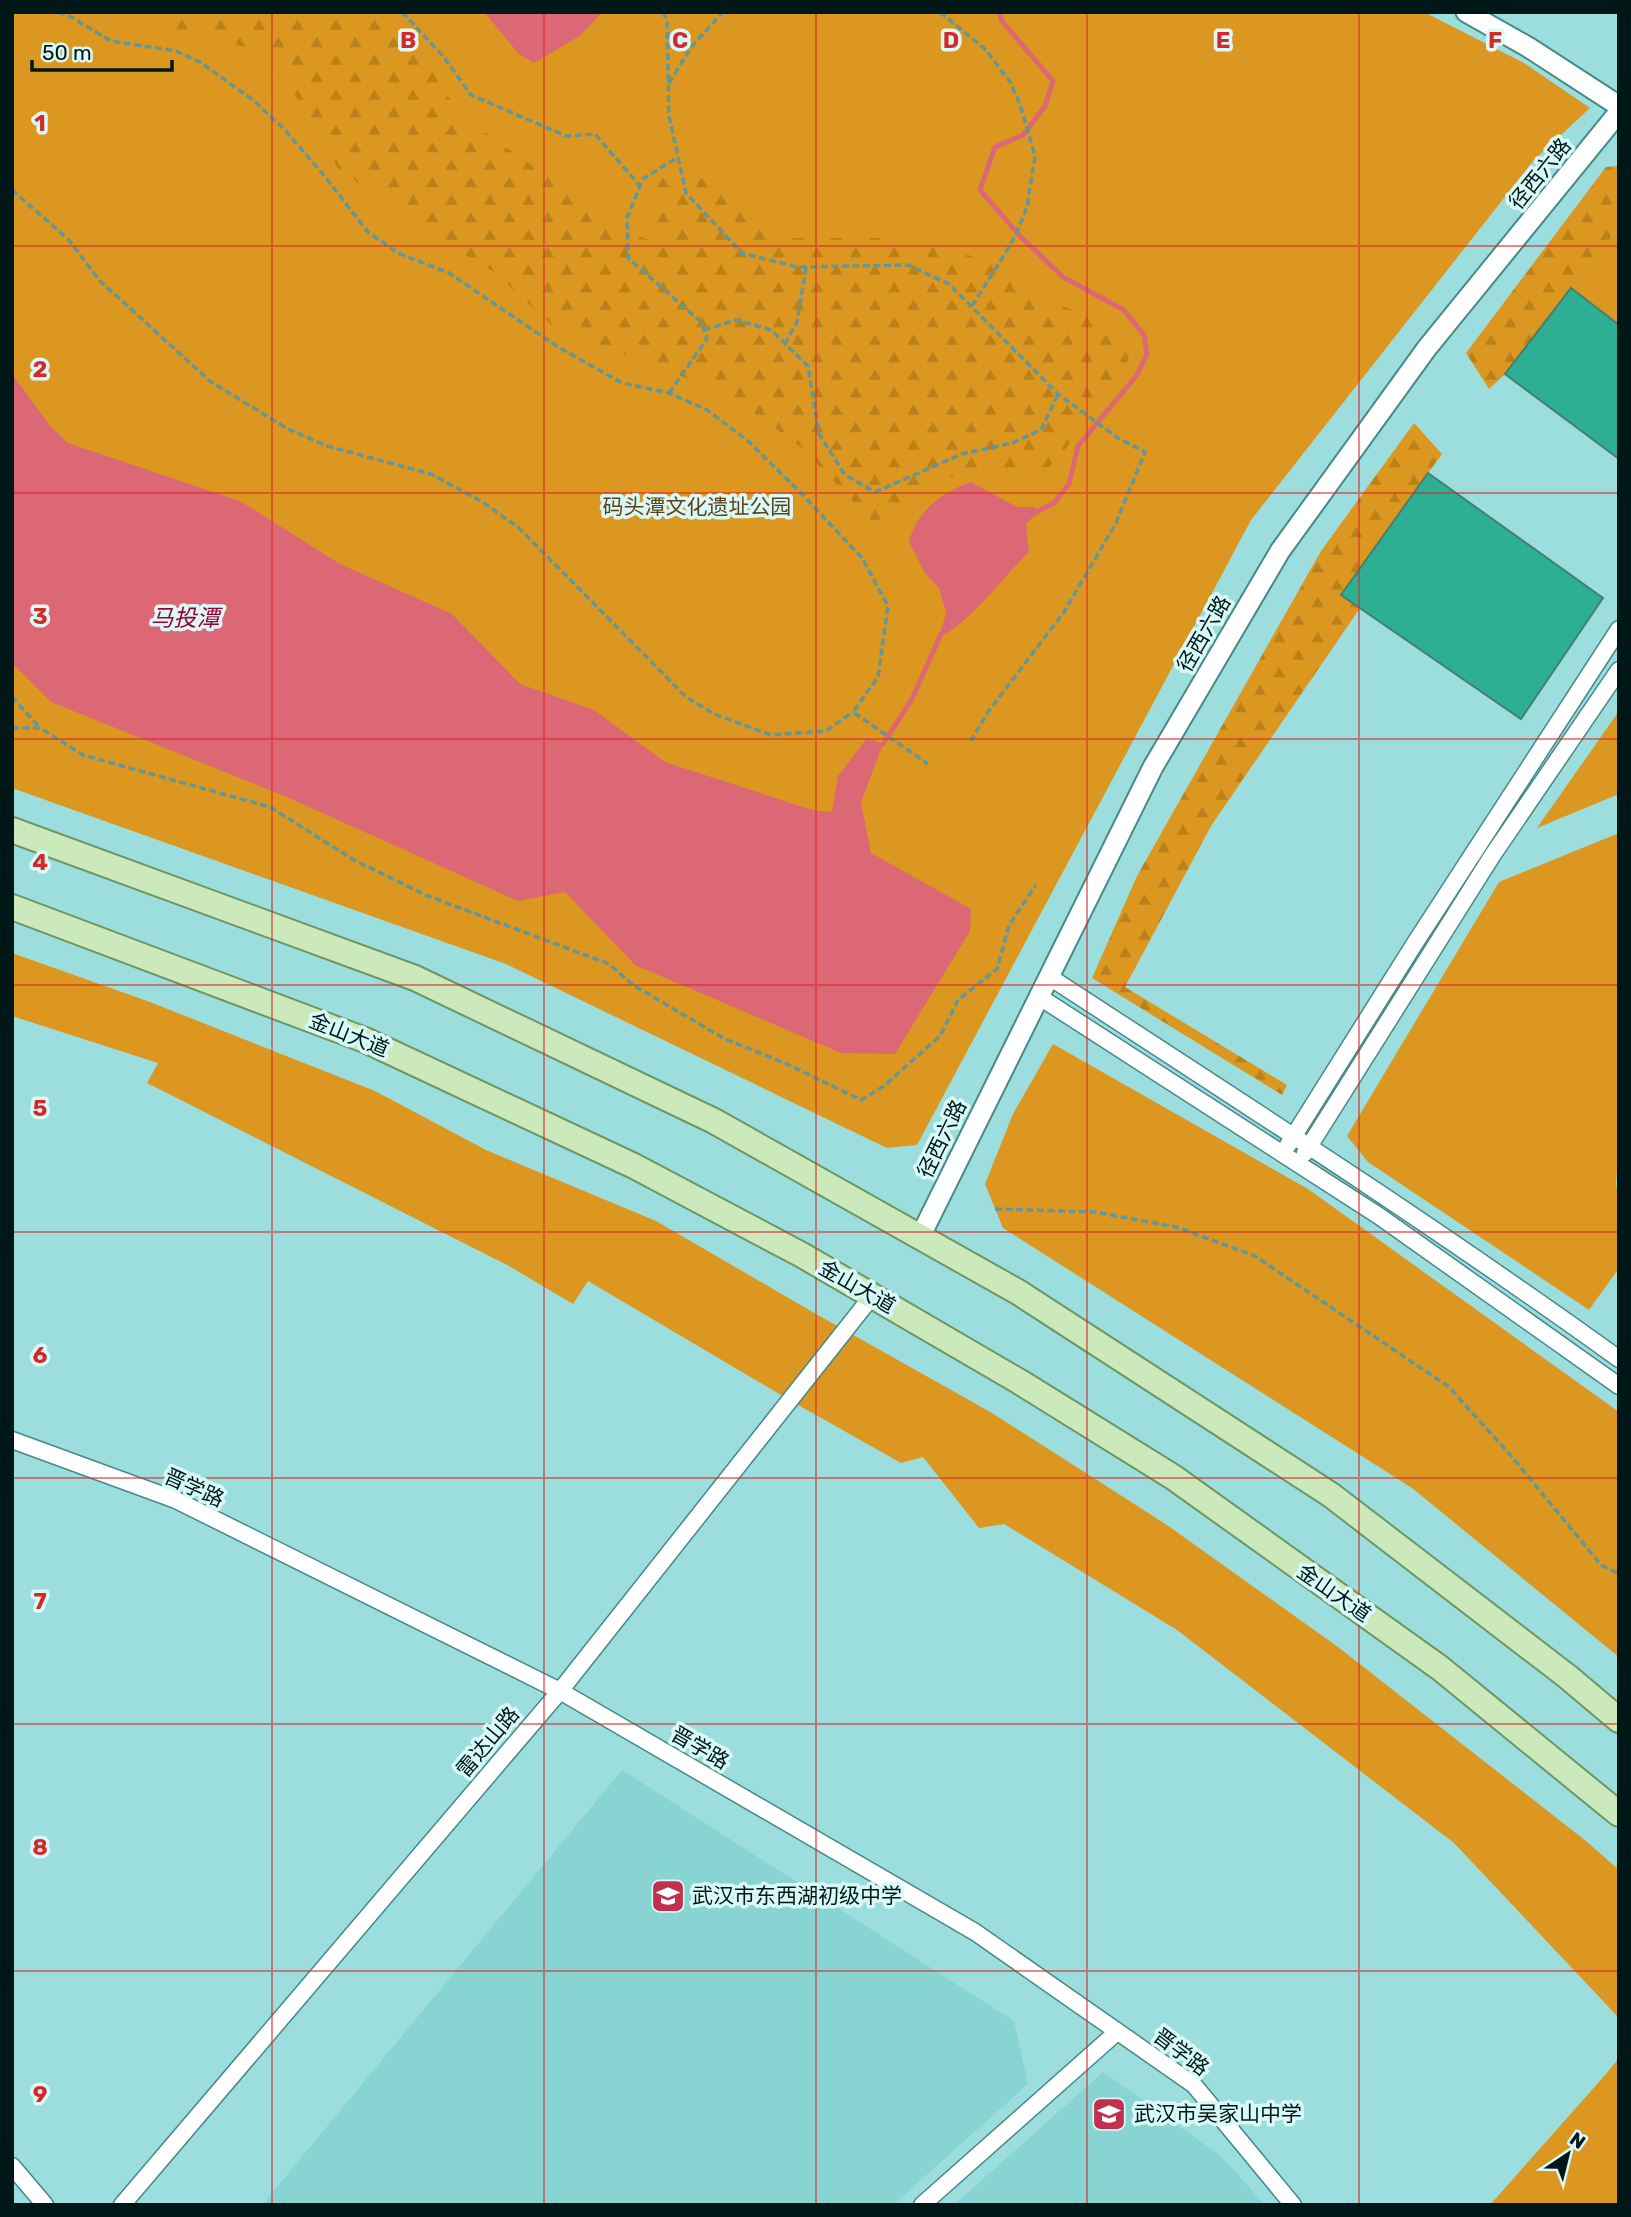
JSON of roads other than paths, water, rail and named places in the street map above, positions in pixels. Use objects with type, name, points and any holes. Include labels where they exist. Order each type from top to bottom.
[{"type":"main road","points":[[12,830],[415,978],[714,1121],[1018,1292],[1331,1495],[1568,1677],[1619,1720]]},
{"type":"main road","name":"金山大道","points":[[12,907],[365,1040],[634,1166],[873,1296],[1020,1382],[1173,1477],[1440,1668],[1619,1814]]},
{"type":"street","points":[[1466,12],[1528,47],[1619,106]]},
{"type":"street","name":"径西六路","points":[[920,1237],[1153,766],[1280,551],[1427,348],[1619,112]]},
{"type":"street","points":[[1283,1154],[1619,629]]},
{"type":"street","points":[[1299,1164],[1492,856],[1619,670]]},
{"type":"street","points":[[1048,976],[1309,1146],[1619,1359]]},
{"type":"street","points":[[1038,996],[1379,1216],[1619,1386]]},
{"type":"street","name":"雷达山路","points":[[122,2205],[560,1690],[873,1296]]},
{"type":"street","name":"晋学路","points":[[12,1440],[176,1500],[560,1690],[975,1932],[1194,2085],[1293,2205]]},
{"type":"street","points":[[922,2205],[1117,2032]]},
{"type":"street","points":[[12,2166],[45,2205]]},
{"type":"water","points":[[484,12],[602,12],[581,35],[534,63],[519,54]]},
{"type":"water","name":"马投潭","points":[[12,374],[51,427],[68,443],[240,501],[340,564],[452,614],[520,684],[594,710],[665,762],[812,810],[832,812],[838,776],[867,738],[883,744],[861,802],[871,853],[971,909],[970,931],[895,1054],[841,1053],[635,965],[565,892],[518,901],[287,797],[51,702],[12,663]]},
{"type":"water","points":[[971,482],[1017,507],[1035,507],[1038,512],[1026,524],[1029,552],[976,609],[939,638],[946,613],[939,588],[925,573],[909,542],[918,521],[932,504],[940,497]]},
{"type":"waterway","points":[[999,12],[1002,21],[1053,81],[1045,106],[1023,135],[995,147],[980,190],[1020,236],[1063,277],[1124,310],[1144,335],[1147,354],[1137,375],[1078,446],[1069,484],[1054,503],[1031,515]]},
{"type":"waterway","points":[[883,744],[912,699],[941,634]]},
{"type":"place","name":"武汉市东西湖初级中学","points":[[668,1896]]},
{"type":"place","name":"武汉市吴家山中学","points":[[1109,2114]]},
{"type":"park label","name":"码头潭文化遗址公园","points":[[697,507]]}]
